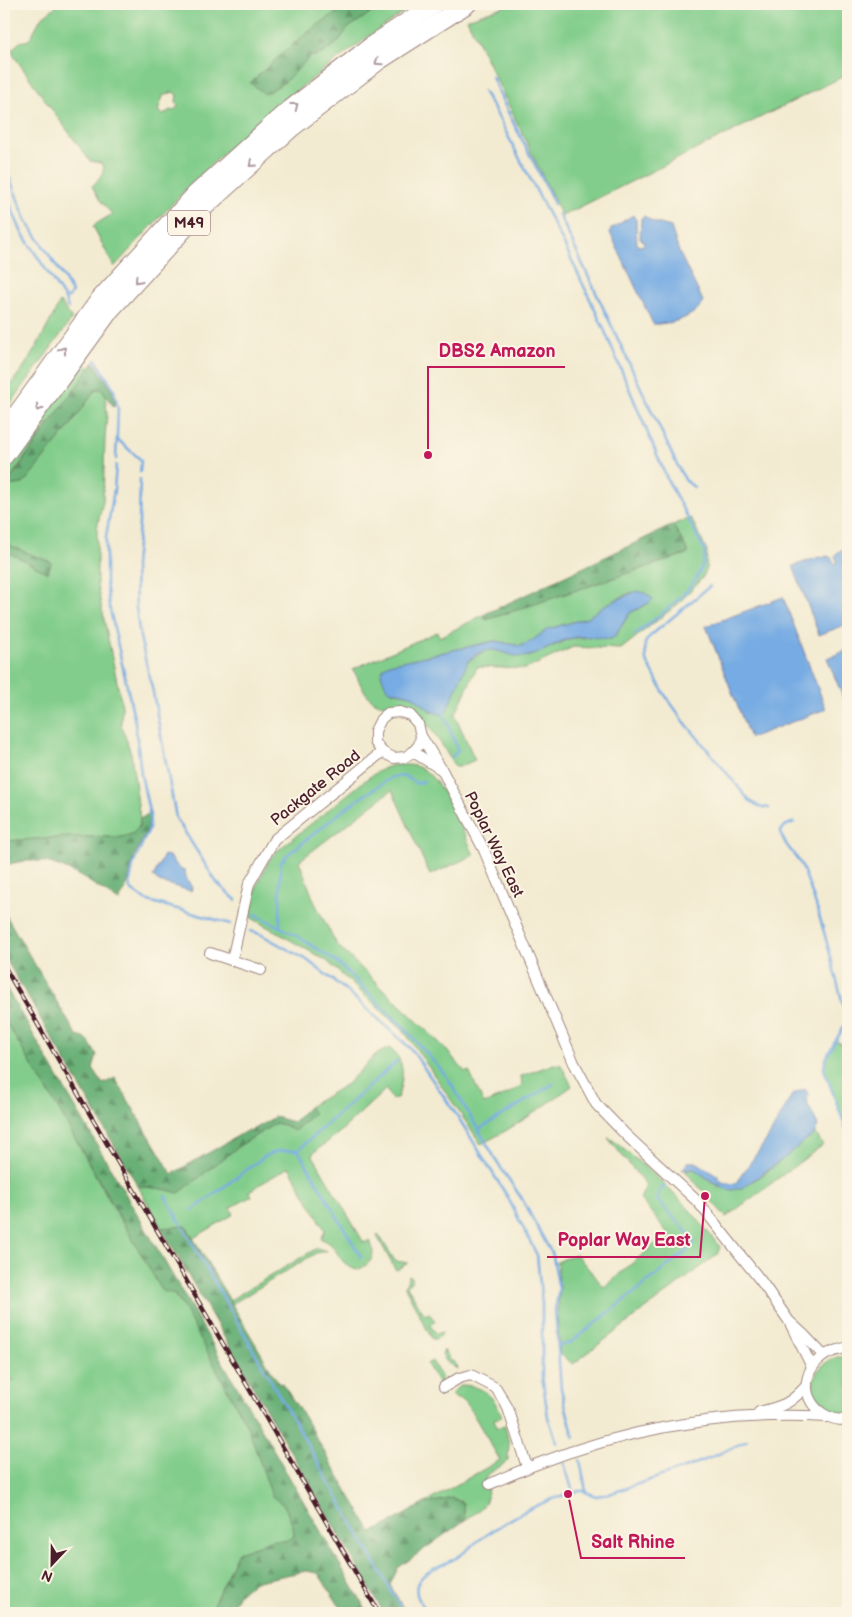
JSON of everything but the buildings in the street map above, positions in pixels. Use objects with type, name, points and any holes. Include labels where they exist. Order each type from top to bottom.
[{"type":"highway","name":"M49","points":[[4,432],[100,299],[196,195],[283,115],[374,44],[434,4]]},
{"type":"highway","name":"M49","points":[[4,456],[110,310],[204,207],[291,128],[378,61],[467,4]]},
{"type":"street","name":"Poplar Way East","points":[[382,752],[375,742],[374,732],[381,719],[388,713],[400,712],[410,715],[418,724],[421,736],[442,770],[484,850],[574,1063],[596,1104],[626,1135],[698,1202],[761,1281],[789,1321],[812,1367]]},
{"type":"street","points":[[382,752],[394,758],[405,757],[414,752],[421,736]]},
{"type":"street","name":"Packgate Road","points":[[232,960],[249,884],[274,840],[382,752]]},
{"type":"street","name":"Poplar Way East","points":[[414,752],[442,770]]},
{"type":"street","points":[[210,953],[261,970]]},
{"type":"street","name":"Poplar Way East","points":[[789,1321],[824,1356]]},
{"type":"street","points":[[744,1416],[779,1407],[794,1400],[807,1385],[812,1367],[824,1356],[846,1350]]},
{"type":"street","points":[[444,1387],[459,1378],[471,1375],[496,1388],[508,1408],[527,1467]]},
{"type":"street","points":[[807,1385],[812,1403],[817,1410],[827,1417]]},
{"type":"street","points":[[490,1484],[527,1467],[576,1450],[683,1423],[744,1416],[827,1417],[848,1420]]},
{"type":"green space","points":[[59,4],[353,4],[336,12],[286,81],[310,57],[324,53],[338,42],[348,28],[372,12],[387,9],[386,4],[416,4],[321,72],[252,127],[171,205],[114,267],[93,226],[112,214],[99,199],[92,186],[102,176],[104,167],[101,163],[90,161],[14,56],[12,49],[20,42],[29,40],[41,18]],"holes":[[[173,92],[177,95],[176,101],[178,106],[173,111],[170,110],[163,115],[158,111],[163,96]]]},
{"type":"green space","points":[[353,4],[386,4],[387,8],[372,12],[348,28],[338,42],[324,53],[310,57],[286,81],[265,94],[250,83],[311,30]]},
{"type":"green space","points":[[511,4],[848,4],[848,74],[562,216],[467,19]]},
{"type":"green space","points":[[60,302],[72,319],[4,413],[4,387],[6,389],[29,359]]},
{"type":"green space","points":[[81,362],[90,368],[4,486],[4,468]]},
{"type":"green space","points":[[94,362],[112,390],[114,407],[101,389],[96,389],[70,426],[23,484],[6,486],[4,488]]},
{"type":"green space","points":[[96,389],[101,389],[105,394],[107,414],[103,501],[97,528],[97,585],[122,706],[121,725],[131,753],[140,819],[139,827],[132,834],[122,837],[70,837],[4,841],[4,550],[48,573],[51,563],[13,547],[4,540],[4,488],[6,486],[23,484],[70,426]]},
{"type":"green space","points":[[691,518],[707,551],[706,570],[703,577],[678,604],[621,649],[573,647],[526,669],[477,667],[455,715],[475,760],[455,767],[437,737],[420,716],[407,708],[379,704],[373,701],[361,686],[353,669],[437,632],[440,637],[483,615],[486,620],[689,553],[673,525]],"holes":[[[632,592],[649,603],[630,613],[615,637],[572,638],[530,656],[518,656],[489,649],[468,661],[431,711],[411,695],[392,691],[389,664],[495,641],[520,646],[533,640],[548,629],[587,618],[605,605]]]},
{"type":"green space","points":[[673,525],[689,553],[486,620],[483,615]]},
{"type":"green space","points":[[4,540],[13,547],[51,562],[48,573],[4,550]]},
{"type":"green space","points":[[394,765],[408,765],[421,768],[437,784],[452,808],[474,855],[430,875],[392,790],[299,861],[314,901],[337,945],[443,1046],[465,1072],[469,1071],[484,1104],[510,1093],[522,1085],[521,1076],[554,1064],[561,1065],[572,1086],[517,1124],[481,1144],[404,1031],[327,961],[250,917],[256,888],[268,862],[277,851],[368,778],[384,768]]},
{"type":"green space","points":[[151,812],[147,831],[134,856],[127,886],[119,901],[80,876],[59,866],[38,861],[25,861],[4,866],[4,841],[70,837],[122,837],[132,834],[139,827],[140,819]]},
{"type":"green space","points":[[4,912],[77,1036],[87,1039],[97,1055],[93,1069],[103,1084],[115,1078],[172,1174],[248,1130],[250,1131],[275,1117],[293,1122],[308,1107],[314,1113],[294,1131],[276,1123],[239,1146],[179,1193],[138,1186],[4,956]]},
{"type":"green space","points":[[4,984],[368,1613],[344,1613],[318,1573],[306,1571],[253,1582],[238,1595],[229,1613],[209,1613],[238,1552],[273,1540],[285,1541],[294,1537],[293,1525],[284,1505],[272,1496],[249,1430],[184,1308],[174,1294],[162,1291],[56,1105],[4,1019]]},
{"type":"green space","points":[[4,1019],[56,1105],[120,1219],[139,1249],[184,1308],[249,1430],[272,1496],[284,1505],[293,1525],[294,1537],[285,1541],[273,1540],[238,1552],[209,1613],[4,1613],[4,1387],[11,1390],[4,1381],[15,1381],[4,1376]]},
{"type":"green space","points":[[836,1041],[842,1044],[848,1059],[848,1134],[824,1069],[825,1060]]},
{"type":"green space","points":[[389,1048],[399,1058],[401,1064],[402,1077],[398,1097],[392,1100],[386,1089],[340,1132],[312,1154],[364,1243],[370,1240],[373,1255],[367,1265],[357,1270],[350,1267],[341,1259],[331,1245],[321,1239],[325,1230],[289,1167],[249,1191],[252,1196],[230,1208],[234,1214],[194,1238],[186,1226],[161,1228],[138,1186],[179,1193],[239,1146],[276,1123],[294,1131],[314,1113],[308,1107],[347,1084],[375,1055]]},
{"type":"green space","points":[[815,1133],[823,1145],[726,1217],[685,1171],[694,1169],[714,1184],[723,1188],[737,1188],[767,1172]]},
{"type":"green space","points":[[608,1138],[613,1140],[659,1179],[690,1210],[720,1247],[717,1255],[573,1364],[560,1354],[557,1314],[560,1290],[557,1262],[576,1254],[604,1287],[668,1233],[640,1199],[646,1185]]},
{"type":"green space","points":[[186,1226],[279,1384],[282,1383],[304,1417],[372,1533],[423,1504],[452,1498],[463,1503],[465,1520],[398,1568],[390,1585],[406,1613],[384,1613],[161,1228]]},
{"type":"green space","points":[[379,1235],[395,1261],[408,1263],[397,1270],[395,1269],[377,1236]]},
{"type":"green space","points":[[317,1248],[327,1251],[316,1253],[232,1304],[230,1300]]},
{"type":"green space","points":[[409,1275],[412,1277],[411,1282],[407,1286],[425,1315],[429,1313],[435,1321],[430,1325],[436,1334],[442,1332],[441,1336],[436,1339],[432,1339],[405,1287]]},
{"type":"green space","points":[[444,1350],[451,1361],[455,1362],[457,1369],[446,1361],[442,1355]]},
{"type":"green space","points":[[837,1357],[848,1357],[848,1413],[835,1411],[824,1406],[817,1399],[814,1390],[817,1372],[825,1363]]},
{"type":"green space","points":[[432,1361],[441,1376],[441,1388],[427,1364]]},
{"type":"green space","points":[[461,1385],[476,1387],[492,1398],[502,1417],[494,1419],[497,1428],[505,1426],[509,1444],[508,1460],[485,1479],[488,1493],[487,1499],[481,1508],[465,1520],[463,1503],[453,1498],[423,1504],[500,1460],[466,1402],[451,1395]]},
{"type":"water","points":[[633,215],[636,220],[637,246],[644,245],[640,238],[641,218],[644,216],[653,222],[671,227],[679,252],[703,301],[688,316],[674,322],[653,324],[610,233],[611,229]]},
{"type":"water","points":[[848,545],[848,621],[845,625],[819,635],[793,566],[827,556],[832,558],[836,564],[835,556]]},
{"type":"water","points":[[637,591],[645,593],[653,599],[630,613],[611,639],[572,638],[540,652],[521,657],[492,650],[477,654],[468,661],[447,710],[442,715],[431,711],[411,695],[389,690],[381,674],[384,667],[389,664],[495,641],[521,646],[548,629],[587,618],[605,605]]},
{"type":"water","points":[[783,597],[826,709],[750,738],[706,626]]},
{"type":"water","points":[[848,650],[848,710],[827,658]]},
{"type":"water","points":[[164,855],[169,856],[179,868],[185,870],[186,877],[192,888],[191,891],[159,882],[153,877]]},
{"type":"water","points":[[805,1089],[808,1093],[807,1103],[818,1126],[813,1136],[742,1188],[726,1189],[694,1169],[682,1170],[688,1162],[696,1162],[717,1175],[722,1182],[735,1184],[770,1135],[792,1095]]},
{"type":"waterway","points":[[492,77],[554,204]]},
{"type":"waterway","points":[[483,91],[565,246],[604,329],[668,481],[704,549],[703,562],[698,575],[690,587],[668,609],[634,635]]},
{"type":"waterway","points":[[4,164],[26,220],[72,292],[65,299]]},
{"type":"waterway","points":[[4,191],[22,233],[65,299],[68,308]]},
{"type":"waterway","points":[[559,214],[680,471],[686,481],[694,487]]},
{"type":"waterway","points":[[96,360],[114,390],[118,409],[116,459]]},
{"type":"waterway","points":[[117,439],[141,460],[140,472]]},
{"type":"waterway","points":[[116,465],[106,537],[106,582],[109,605],[135,722],[141,774],[150,816],[149,829],[134,862],[130,889],[145,900],[231,924]]},
{"type":"waterway","points":[[140,479],[139,524],[135,565],[136,608],[176,818],[217,883],[236,900]]},
{"type":"waterway","points":[[710,586],[649,637],[645,643],[646,660],[665,695],[683,720],[749,800],[760,807],[769,808]]},
{"type":"waterway","points":[[444,714],[458,751],[452,757]]},
{"type":"waterway","points":[[280,927],[281,862],[287,855],[350,805],[392,777],[405,776],[417,784],[424,781]]},
{"type":"waterway","points":[[794,822],[785,826],[781,831],[782,836],[800,862],[809,885],[847,1019],[827,1056],[824,1069],[848,1134]]},
{"type":"waterway","points":[[255,914],[297,936],[337,962],[408,1032],[447,1077],[501,1168],[522,1199],[553,1256],[559,1290],[555,1309],[561,1389],[574,1438]]},
{"type":"waterway","points":[[250,931],[260,934],[307,960],[347,991],[411,1049],[458,1117],[507,1196],[537,1255],[542,1304],[542,1376],[548,1417],[557,1443]]},
{"type":"waterway","points":[[193,1210],[265,1156],[278,1151],[298,1150],[397,1061]]},
{"type":"waterway","points":[[478,1130],[553,1084]]},
{"type":"waterway","points":[[298,1150],[361,1257]]},
{"type":"waterway","points":[[558,1346],[570,1343],[692,1247],[694,1242],[687,1232],[657,1200],[659,1191],[665,1186]]},
{"type":"waterway","points":[[165,1196],[404,1613]]},
{"type":"waterway","points":[[427,1613],[419,1600],[416,1589],[419,1580],[434,1568],[458,1557],[481,1538],[518,1515],[566,1494],[579,1491],[596,1496],[609,1494],[696,1464],[747,1440]]},
{"type":"waterway","points":[[580,1460],[586,1491]]},
{"type":"waterway","points":[[564,1463],[573,1492]]},
{"type":"railway","points":[[4,966],[379,1613]]},
{"type":"place","name":"DBS2 Amazon","points":[[428,455]]},
{"type":"place","name":"Poplar Way East","points":[[705,1196]]},
{"type":"place","name":"Salt Rhine","points":[[568,1494]]}]
